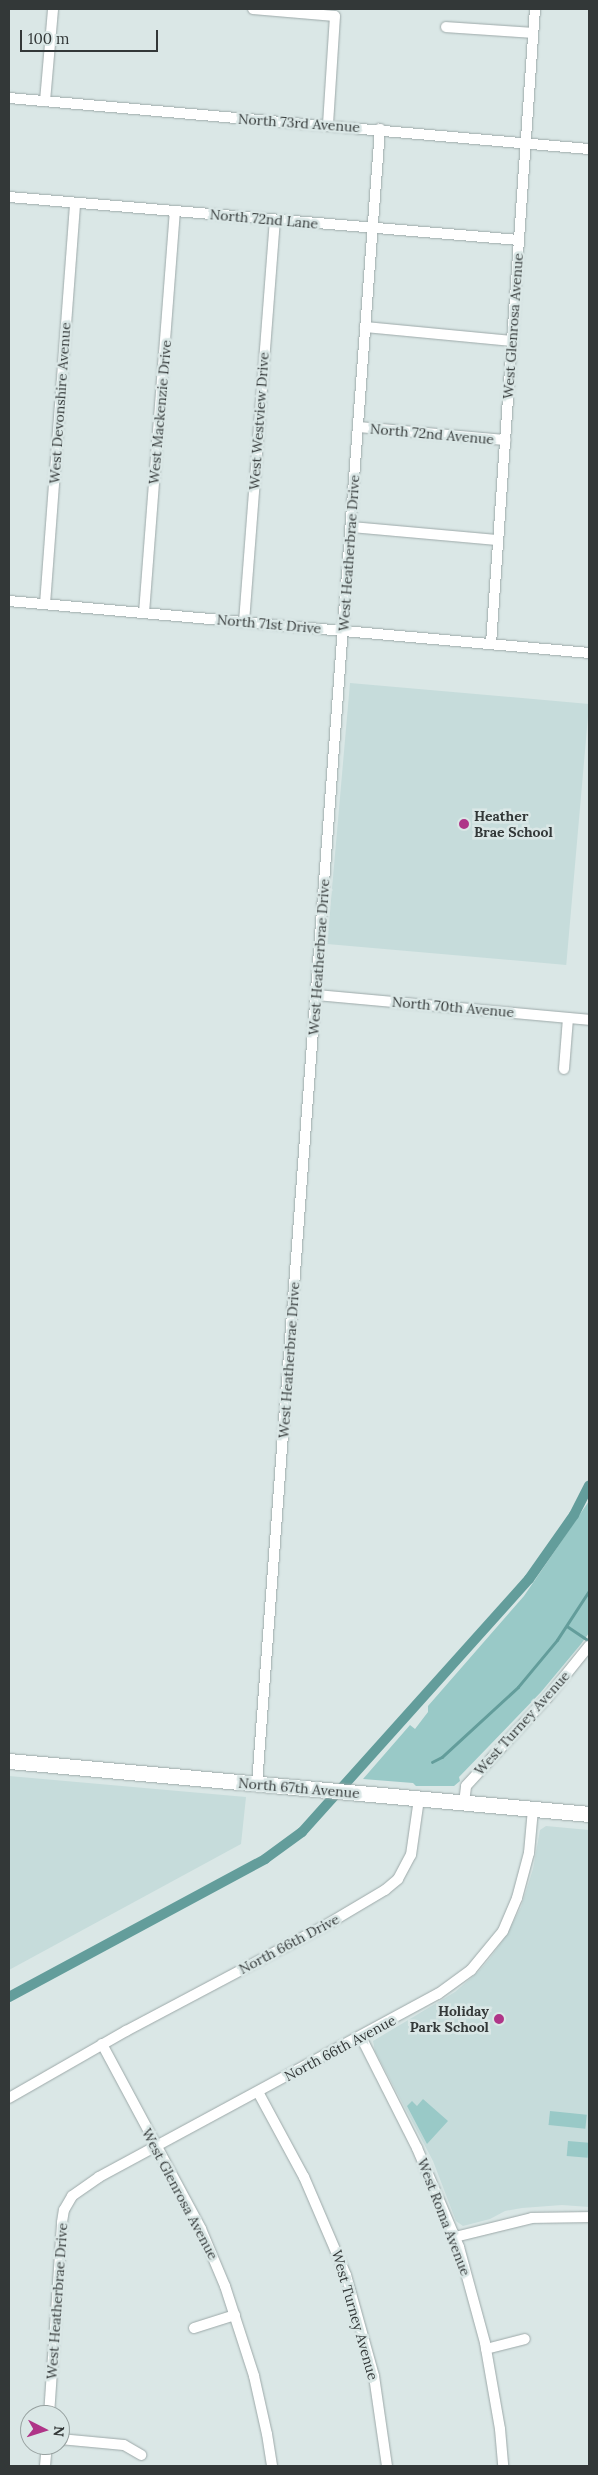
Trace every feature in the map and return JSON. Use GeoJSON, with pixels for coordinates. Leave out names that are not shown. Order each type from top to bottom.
{"type":"FeatureCollection","features":[{"type":"Feature","properties":{"kind":"main road","name":"North 67th Avenue"},"geometry":{"type":"LineString","coordinates":[[9,1761],[589,1814]]}},
{"type":"Feature","properties":{"kind":"street"},"geometry":{"type":"LineString","coordinates":[[45,101],[53,9]]}},
{"type":"Feature","properties":{"kind":"street"},"geometry":{"type":"LineString","coordinates":[[253,9],[335,16],[328,125]]}},
{"type":"Feature","properties":{"kind":"street","name":"West Glenrosa Avenue"},"geometry":{"type":"LineString","coordinates":[[491,644],[535,9]]}},
{"type":"Feature","properties":{"kind":"street"},"geometry":{"type":"LineString","coordinates":[[446,27],[533,33]]}},
{"type":"Feature","properties":{"kind":"street","name":"North 73rd Avenue"},"geometry":{"type":"LineString","coordinates":[[9,98],[380,129],[589,149]]}},
{"type":"Feature","properties":{"kind":"street","name":"West Heatherbrae Drive"},"geometry":{"type":"LineString","coordinates":[[257,1784],[380,129]]}},
{"type":"Feature","properties":{"kind":"street","name":"North 72nd Lane"},"geometry":{"type":"LineString","coordinates":[[9,197],[519,240]]}},
{"type":"Feature","properties":{"kind":"street","name":"West Devonshire Avenue"},"geometry":{"type":"LineString","coordinates":[[45,604],[76,203]]}},
{"type":"Feature","properties":{"kind":"street","name":"West Mackenzie Drive"},"geometry":{"type":"LineString","coordinates":[[144,613],[175,211]]}},
{"type":"Feature","properties":{"kind":"street","name":"West Westview Drive"},"geometry":{"type":"LineString","coordinates":[[244,622],[275,220]]}},
{"type":"Feature","properties":{"kind":"street"},"geometry":{"type":"LineString","coordinates":[[366,327],[512,340]]}},
{"type":"Feature","properties":{"kind":"street","name":"North 72nd Avenue"},"geometry":{"type":"LineString","coordinates":[[358,427],[505,440]]}},
{"type":"Feature","properties":{"kind":"street"},"geometry":{"type":"LineString","coordinates":[[351,527],[497,540]]}},
{"type":"Feature","properties":{"kind":"street","name":"North 71st Drive"},"geometry":{"type":"LineString","coordinates":[[9,601],[589,653]]}},
{"type":"Feature","properties":{"kind":"street","name":"North 70th Avenue"},"geometry":{"type":"LineString","coordinates":[[316,995],[589,1020]]}},
{"type":"Feature","properties":{"kind":"street"},"geometry":{"type":"LineString","coordinates":[[564,1069],[568,1018]]}},
{"type":"Feature","properties":{"kind":"street","name":"West Turney Avenue"},"geometry":{"type":"LineString","coordinates":[[464,1803],[466,1786],[547,1698],[589,1646]]}},
{"type":"Feature","properties":{"kind":"street","name":"North 66th Drive"},"geometry":{"type":"LineString","coordinates":[[102,2044],[326,1925],[385,1890],[398,1879],[410,1855],[419,1799]]}},
{"type":"Feature","properties":{"kind":"street","name":"North 66th Avenue"},"geometry":{"type":"LineString","coordinates":[[156,2147],[361,2037],[455,1983],[471,1970],[494,1942],[511,1913],[526,1871],[533,1809]]}},
{"type":"Feature","properties":{"kind":"street","name":"West Roma Avenue"},"geometry":{"type":"LineString","coordinates":[[361,2037],[418,2148],[455,2237],[472,2291],[486,2349],[500,2429],[503,2466]]}},
{"type":"Feature","properties":{"kind":"street"},"geometry":{"type":"LineString","coordinates":[[9,2098],[102,2044]]}},
{"type":"Feature","properties":{"kind":"street","name":"West Glenrosa Avenue"},"geometry":{"type":"LineString","coordinates":[[102,2044],[201,2229],[235,2315],[262,2406],[272,2466]]}},
{"type":"Feature","properties":{"kind":"street","name":"West Turney Avenue"},"geometry":{"type":"LineString","coordinates":[[258,2092],[304,2177],[346,2275],[374,2376],[387,2466]]}},
{"type":"Feature","properties":{"kind":"street","name":"West Heatherbrae Drive"},"geometry":{"type":"LineString","coordinates":[[50,2405],[64,2210],[72,2196],[80,2188],[156,2147]]}},
{"type":"Feature","properties":{"kind":"street"},"geometry":{"type":"LineString","coordinates":[[455,2237],[532,2218],[589,2217]]}},
{"type":"Feature","properties":{"kind":"street"},"geometry":{"type":"LineString","coordinates":[[194,2328],[235,2315]]}},
{"type":"Feature","properties":{"kind":"street"},"geometry":{"type":"LineString","coordinates":[[486,2349],[525,2339]]}},
{"type":"Feature","properties":{"kind":"street"},"geometry":{"type":"LineString","coordinates":[[70,2440],[124,2446],[141,2455]]}},
{"type":"Feature","properties":{"kind":"shaded area","name":"Heather Brae School"},"geometry":{"type":"Polygon","coordinates":[[[350,683],[589,704],[566,965],[327,944],[350,683]]]}},
{"type":"Feature","properties":{"kind":"shaded area"},"geometry":{"type":"Polygon","coordinates":[[[589,1501],[589,1633],[581,1644],[541,1692],[459,1777],[460,1781],[454,1786],[416,1786],[413,1783],[363,1779],[410,1725],[415,1729],[428,1712],[428,1706],[524,1596],[589,1501]]]}},
{"type":"Feature","properties":{"kind":"shaded area"},"geometry":{"type":"Polygon","coordinates":[[[9,1776],[246,1797],[241,1844],[9,1970],[9,1776]]]}},
{"type":"Feature","properties":{"kind":"shaded area","name":"Holiday Park School"},"geometry":{"type":"Polygon","coordinates":[[[546,1826],[589,1830],[589,2207],[562,2205],[522,2208],[505,2211],[490,2219],[463,2226],[456,2221],[433,2161],[375,2051],[373,2041],[455,1992],[479,1971],[490,1958],[506,1936],[521,1907],[533,1869],[540,1830],[546,1826]]]}},
{"type":"Feature","properties":{"kind":"shaded area"},"geometry":{"type":"Polygon","coordinates":[[[423,2099],[448,2121],[427,2144],[407,2106],[412,2101],[417,2106],[423,2099]]]}},
{"type":"Feature","properties":{"kind":"shaded area"},"geometry":{"type":"Polygon","coordinates":[[[550,2111],[587,2115],[585,2129],[549,2125],[550,2111]]]}},
{"type":"Feature","properties":{"kind":"shaded area"},"geometry":{"type":"Polygon","coordinates":[[[568,2141],[589,2143],[588,2158],[567,2156],[568,2141]]]}},
{"type":"Feature","properties":{"kind":"waterway"},"geometry":{"type":"LineString","coordinates":[[9,1997],[265,1859],[302,1832],[529,1579],[574,1515],[589,1486]]}},
{"type":"Feature","properties":{"kind":"waterway"},"geometry":{"type":"LineString","coordinates":[[432,1762],[442,1757],[518,1687],[557,1640],[589,1591]]}},
{"type":"Feature","properties":{"kind":"waterway"},"geometry":{"type":"LineString","coordinates":[[567,1626],[588,1640]]}},
{"type":"Feature","properties":{"kind":"place","name":"Heather Brae School"},"geometry":{"type":"Point","coordinates":[464,824]}},
{"type":"Feature","properties":{"kind":"place","name":"Holiday Park School"},"geometry":{"type":"Point","coordinates":[499,2019]}}]}
